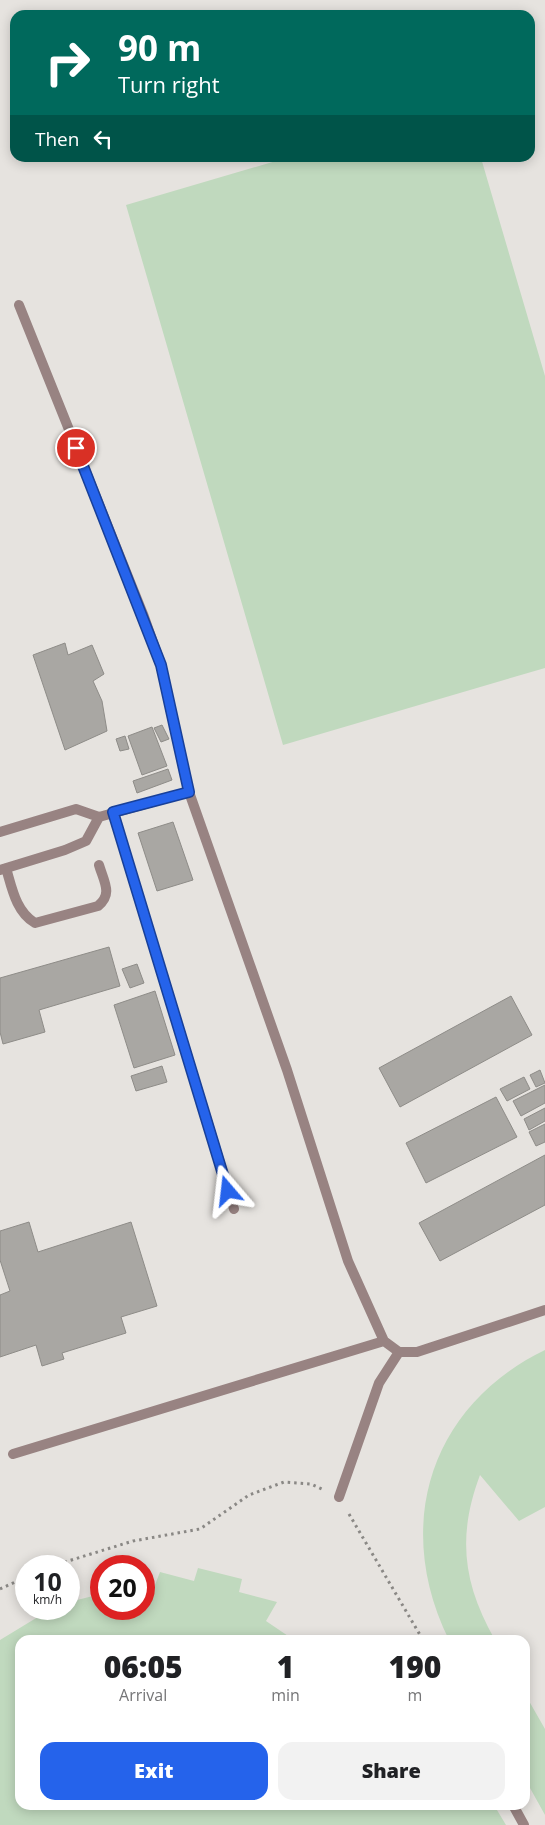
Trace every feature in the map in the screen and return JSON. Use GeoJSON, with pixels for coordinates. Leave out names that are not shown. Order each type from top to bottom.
{"type":"FeatureCollection","features":[{"type":"Feature","properties":{"kind":"lane"},"geometry":{"type":"LineString","coordinates":[[19,305],[143,614],[161,665],[189,792],[287,1070],[348,1261],[384,1341],[400,1352],[416,1352],[545,1310]]}},
{"type":"Feature","properties":{"kind":"lane"},"geometry":{"type":"LineString","coordinates":[[0,832],[76,809],[99,817],[189,792]]}},
{"type":"Feature","properties":{"kind":"lane"},"geometry":{"type":"LineString","coordinates":[[113,812],[234,1208]]}},
{"type":"Feature","properties":{"kind":"lane"},"geometry":{"type":"LineString","coordinates":[[99,817],[86,841],[65,850],[3,869],[18,905],[26,918],[35,923],[98,906],[106,900],[107,893],[99,865]]}},
{"type":"Feature","properties":{"kind":"lane"},"geometry":{"type":"LineString","coordinates":[[13,1454],[384,1341]]}},
{"type":"Feature","properties":{"kind":"lane"},"geometry":{"type":"LineString","coordinates":[[339,1497],[379,1382],[400,1352]]}},
{"type":"Feature","properties":{"kind":"lane"},"geometry":{"type":"LineString","coordinates":[[516,1810],[524,1825]]}},
{"type":"Feature","properties":{"kind":"path"},"geometry":{"type":"LineString","coordinates":[[80,1557],[133,1541],[200,1529],[249,1495],[284,1482],[311,1484],[339,1497],[420,1635]]}},
{"type":"Feature","properties":{"kind":"path"},"geometry":{"type":"LineString","coordinates":[[0,1589],[15,1582]]}},
{"type":"Feature","properties":{"kind":"green space"},"geometry":{"type":"Polygon","coordinates":[[[272,162],[482,162],[545,376],[545,668],[283,745],[126,205],[272,162]]]}},
{"type":"Feature","properties":{"kind":"green space"},"geometry":{"type":"Polygon","coordinates":[[[545,1350],[545,1507],[519,1521],[480,1475],[468,1519],[467,1559],[476,1599],[492,1635],[447,1635],[432,1597],[424,1555],[424,1513],[432,1474],[449,1437],[473,1403],[505,1374],[545,1350]]]}},
{"type":"Feature","properties":{"kind":"green space"},"geometry":{"type":"Polygon","coordinates":[[[198,1568],[242,1579],[239,1592],[277,1602],[266,1621],[287,1635],[15,1635],[15,1810],[497,1810],[506,1825],[0,1825],[0,1640],[33,1620],[80,1620],[80,1599],[90,1597],[90,1620],[155,1620],[155,1585],[160,1572],[194,1581],[198,1568]]]}},
{"type":"Feature","properties":{"kind":"green space"},"geometry":{"type":"Polygon","coordinates":[[[530,1703],[545,1729],[545,1815],[530,1788],[530,1703]]]}},
{"type":"Feature","properties":{"kind":"building"},"geometry":{"type":"Polygon","coordinates":[[[65,643],[68,655],[92,645],[104,674],[93,681],[102,701],[107,731],[65,750],[33,655],[65,643]]]}},
{"type":"Feature","properties":{"kind":"building"},"geometry":{"type":"Polygon","coordinates":[[[162,725],[169,739],[161,742],[154,728],[162,725]]]}},
{"type":"Feature","properties":{"kind":"building"},"geometry":{"type":"Polygon","coordinates":[[[152,727],[167,766],[142,775],[128,736],[152,727]]]}},
{"type":"Feature","properties":{"kind":"building"},"geometry":{"type":"Polygon","coordinates":[[[125,736],[129,749],[120,751],[116,739],[125,736]]]}},
{"type":"Feature","properties":{"kind":"building"},"geometry":{"type":"Polygon","coordinates":[[[168,769],[172,780],[137,793],[133,781],[168,769]]]}},
{"type":"Feature","properties":{"kind":"building"},"geometry":{"type":"Polygon","coordinates":[[[173,822],[193,880],[157,891],[138,833],[173,822]]]}},
{"type":"Feature","properties":{"kind":"building"},"geometry":{"type":"Polygon","coordinates":[[[109,947],[120,986],[39,1010],[45,1032],[3,1044],[0,1032],[0,978],[109,947]]]}},
{"type":"Feature","properties":{"kind":"building"},"geometry":{"type":"Polygon","coordinates":[[[137,964],[144,983],[130,988],[122,969],[137,964]]]}},
{"type":"Feature","properties":{"kind":"building"},"geometry":{"type":"Polygon","coordinates":[[[155,991],[175,1055],[134,1068],[114,1005],[155,991]]]}},
{"type":"Feature","properties":{"kind":"building"},"geometry":{"type":"Polygon","coordinates":[[[511,996],[532,1035],[400,1107],[379,1068],[511,996]]]}},
{"type":"Feature","properties":{"kind":"building"},"geometry":{"type":"Polygon","coordinates":[[[162,1066],[167,1082],[136,1091],[131,1076],[162,1066]]]}},
{"type":"Feature","properties":{"kind":"building"},"geometry":{"type":"Polygon","coordinates":[[[540,1070],[545,1083],[536,1087],[530,1075],[540,1070]]]}},
{"type":"Feature","properties":{"kind":"building"},"geometry":{"type":"Polygon","coordinates":[[[524,1077],[530,1089],[507,1101],[500,1089],[524,1077]]]}},
{"type":"Feature","properties":{"kind":"building"},"geometry":{"type":"Polygon","coordinates":[[[545,1085],[545,1103],[521,1116],[513,1101],[545,1085]]]}},
{"type":"Feature","properties":{"kind":"building"},"geometry":{"type":"Polygon","coordinates":[[[496,1097],[517,1137],[426,1183],[406,1143],[496,1097]]]}},
{"type":"Feature","properties":{"kind":"building"},"geometry":{"type":"Polygon","coordinates":[[[545,1108],[545,1121],[529,1130],[524,1119],[545,1108]]]}},
{"type":"Feature","properties":{"kind":"building"},"geometry":{"type":"Polygon","coordinates":[[[545,1124],[545,1142],[536,1146],[529,1132],[545,1124]]]}},
{"type":"Feature","properties":{"kind":"building"},"geometry":{"type":"Polygon","coordinates":[[[545,1155],[545,1205],[440,1261],[419,1223],[545,1155]]]}},
{"type":"Feature","properties":{"kind":"building"},"geometry":{"type":"Polygon","coordinates":[[[29,1222],[38,1252],[131,1222],[157,1306],[121,1317],[126,1333],[62,1353],[64,1359],[42,1366],[36,1345],[0,1357],[0,1295],[10,1291],[0,1260],[0,1231],[29,1222]]]}},
{"type":"Feature","properties":{"kind":"route"},"geometry":{"type":"LineString","coordinates":[[76,448],[143,614],[161,665],[189,792],[113,812],[154,941],[168,997],[228,1191]]}}]}
